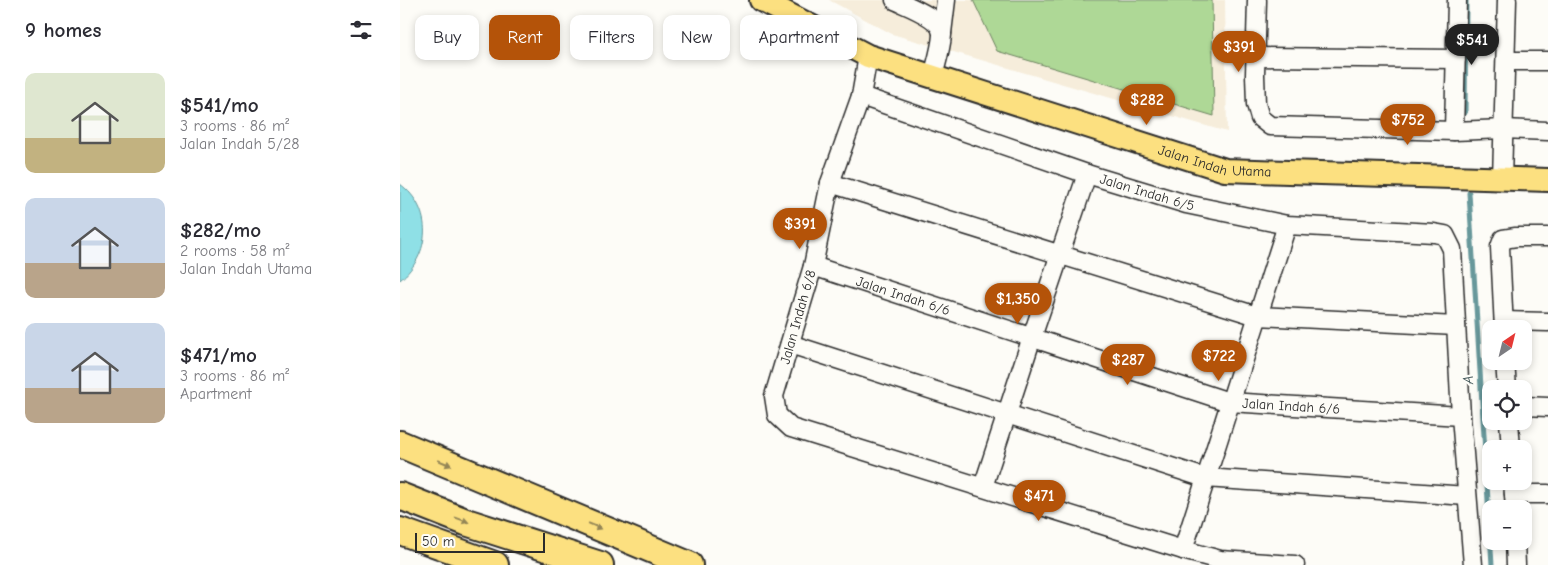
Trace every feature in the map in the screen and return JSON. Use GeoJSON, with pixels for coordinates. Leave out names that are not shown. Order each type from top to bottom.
{"type":"FeatureCollection","features":[{"type":"Feature","properties":{"kind":"highway"},"geometry":{"type":"LineString","coordinates":[[400,444],[689,565]]}},
{"type":"Feature","properties":{"kind":"highway"},"geometry":{"type":"LineString","coordinates":[[400,496],[466,522],[600,565]]}},
{"type":"Feature","properties":{"kind":"highway"},"geometry":{"type":"LineString","coordinates":[[400,531],[495,565]]}},
{"type":"Feature","properties":{"kind":"main road","name":"Jalan Indah Utama"},"geometry":{"type":"LineString","coordinates":[[761,0],[868,56],[1225,170],[1548,180]]}},
{"type":"Feature","properties":{"kind":"street"},"geometry":{"type":"LineString","coordinates":[[895,0],[930,17],[938,24],[942,33]]}},
{"type":"Feature","properties":{"kind":"street"},"geometry":{"type":"LineString","coordinates":[[933,77],[942,33],[946,0]]}},
{"type":"Feature","properties":{"kind":"street"},"geometry":{"type":"LineString","coordinates":[[1257,0],[1256,104],[1260,118],[1270,126],[1454,131],[1504,129],[1548,131]]}},
{"type":"Feature","properties":{"kind":"street"},"geometry":{"type":"LineString","coordinates":[[1454,131],[1457,0]]}},
{"type":"Feature","properties":{"kind":"street"},"geometry":{"type":"LineString","coordinates":[[1502,179],[1507,0]]}},
{"type":"Feature","properties":{"kind":"street","name":"Jalan Indah 6/8"},"geometry":{"type":"LineString","coordinates":[[868,56],[861,96],[830,183],[813,266],[774,396],[777,415],[792,428],[984,488]]}},
{"type":"Feature","properties":{"kind":"street"},"geometry":{"type":"LineString","coordinates":[[1255,57],[1456,59]]}},
{"type":"Feature","properties":{"kind":"street"},"geometry":{"type":"LineString","coordinates":[[1506,61],[1548,61]]}},
{"type":"Feature","properties":{"kind":"street","name":"Jalan Indah 6/5"},"geometry":{"type":"LineString","coordinates":[[861,96],[1088,174],[1186,204],[1287,225],[1445,235],[1452,249],[1456,326]]}},
{"type":"Feature","properties":{"kind":"street"},"geometry":{"type":"LineString","coordinates":[[1088,174],[1032,337],[984,488],[1220,560],[1295,565]]}},
{"type":"Feature","properties":{"kind":"street"},"geometry":{"type":"LineString","coordinates":[[830,183],[1257,316],[1456,326],[1473,565]]}},
{"type":"Feature","properties":{"kind":"street"},"geometry":{"type":"LineString","coordinates":[[1183,550],[1287,225]]}},
{"type":"Feature","properties":{"kind":"street"},"geometry":{"type":"LineString","coordinates":[[1504,320],[1500,247],[1503,239],[1516,237],[1548,238]]}},
{"type":"Feature","properties":{"kind":"street","name":"Jalan Indah 6/6"},"geometry":{"type":"LineString","coordinates":[[813,266],[1230,402],[1461,416]]}},
{"type":"Feature","properties":{"kind":"street"},"geometry":{"type":"LineString","coordinates":[[1532,323],[1548,322]]}},
{"type":"Feature","properties":{"kind":"street"},"geometry":{"type":"LineString","coordinates":[[790,344],[1206,478],[1467,496]]}},
{"type":"Feature","properties":{"kind":"street"},"geometry":{"type":"LineString","coordinates":[[1532,406],[1548,407]]}},
{"type":"Feature","properties":{"kind":"street"},"geometry":{"type":"LineString","coordinates":[[1514,495],[1548,494]]}},
{"type":"Feature","properties":{"kind":"street"},"geometry":{"type":"LineString","coordinates":[[1516,550],[1516,565]]}},
{"type":"Feature","properties":{"kind":"shaded area"},"geometry":{"type":"Polygon","coordinates":[[[829,0],[1225,0],[1227,132],[892,34],[829,0]]]}},
{"type":"Feature","properties":{"kind":"green space"},"geometry":{"type":"Polygon","coordinates":[[[973,0],[1212,0],[1214,116],[997,51],[973,0]]]}},
{"type":"Feature","properties":{"kind":"water"},"geometry":{"type":"Polygon","coordinates":[[[400,184],[411,194],[419,206],[424,232],[423,245],[418,258],[400,280],[400,184]]]}},
{"type":"Feature","properties":{"kind":"waterway"},"geometry":{"type":"LineString","coordinates":[[1465,113],[1466,0]]}},
{"type":"Feature","properties":{"kind":"waterway","name":"A"},"geometry":{"type":"LineString","coordinates":[[1469,193],[1492,565]]}}]}
